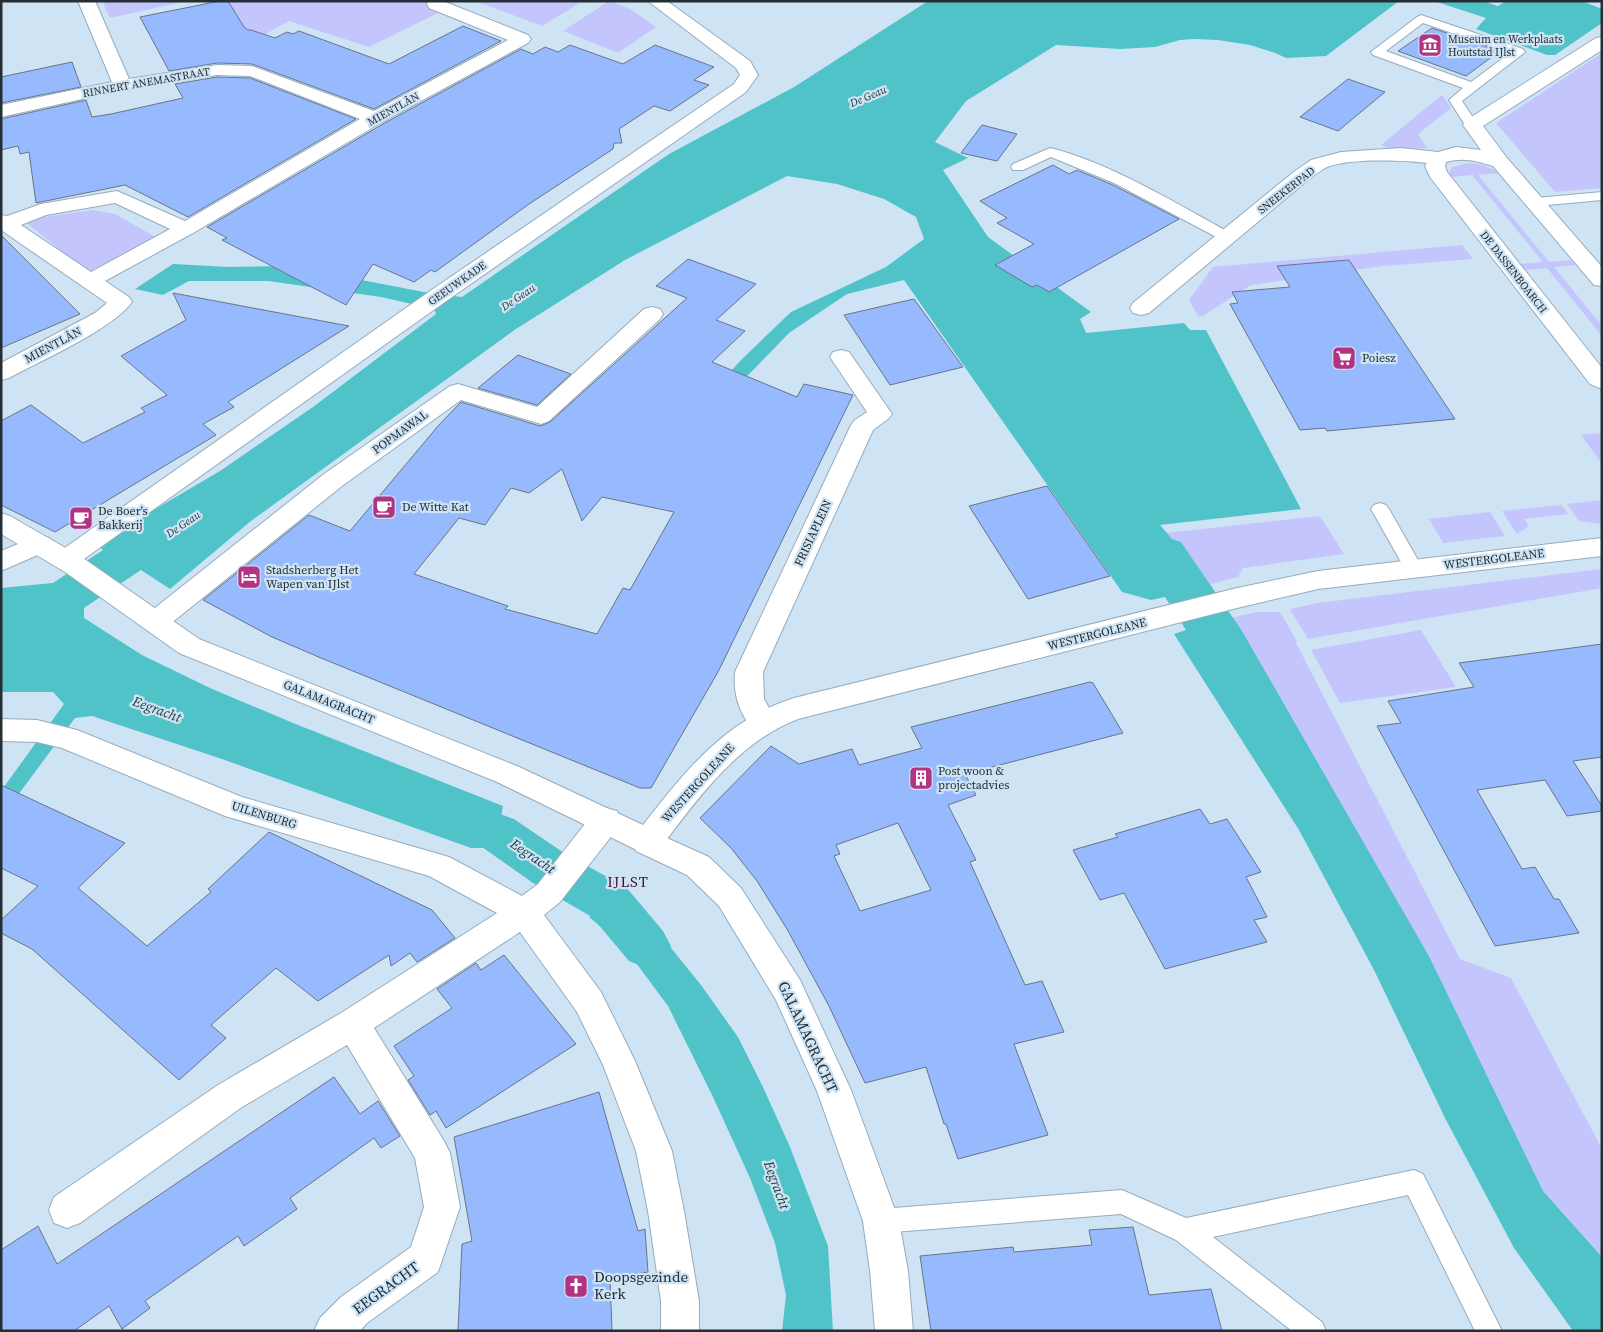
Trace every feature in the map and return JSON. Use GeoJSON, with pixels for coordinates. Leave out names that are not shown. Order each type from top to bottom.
{"type":"FeatureCollection","features":[{"type":"Feature","properties":{"kind":"street"},"geometry":{"type":"LineString","coordinates":[[86,1],[123,85]]}},
{"type":"Feature","properties":{"kind":"street","name":"GEEUWKADE"},"geometry":{"type":"LineString","coordinates":[[70,562],[433,300],[740,88],[749,76],[744,65],[656,1]]}},
{"type":"Feature","properties":{"kind":"street","name":"MIENTLÂN"},"geometry":{"type":"LineString","coordinates":[[90,281],[186,229],[375,118],[522,39],[435,4]]}},
{"type":"Feature","properties":{"kind":"street"},"geometry":{"type":"LineString","coordinates":[[1602,42],[1472,125],[1500,162],[1602,280]]}},
{"type":"Feature","properties":{"kind":"street","name":"RINNERT ANEMASTRAAT"},"geometry":{"type":"LineString","coordinates":[[1,111],[123,85],[217,70],[252,71],[375,118]]}},
{"type":"Feature","properties":{"kind":"street","name":"SNEEKERPAD"},"geometry":{"type":"LineString","coordinates":[[1141,308],[1302,175],[1318,164],[1341,158],[1401,154],[1438,158],[1456,153],[1500,162]]}},
{"type":"Feature","properties":{"kind":"street","name":"DE DASSENBOARCH"},"geometry":{"type":"LineString","coordinates":[[1438,158],[1435,166],[1437,173],[1602,382]]}},
{"type":"Feature","properties":{"kind":"street","name":"MIENTLÂN"},"geometry":{"type":"LineString","coordinates":[[4,223],[41,210],[117,197],[186,229]]}},
{"type":"Feature","properties":{"kind":"street","name":"MIENTLÂN"},"geometry":{"type":"LineString","coordinates":[[1,373],[103,318],[121,302],[4,223]]}},
{"type":"Feature","properties":{"kind":"street","name":"POPMAWAL"},"geometry":{"type":"LineString","coordinates":[[154,622],[333,480],[458,390],[541,416],[652,314]]}},
{"type":"Feature","properties":{"kind":"street","name":"FRISIAPLEIN"},"geometry":{"type":"LineString","coordinates":[[763,722],[752,708],[748,687],[749,672],[863,425],[880,414],[841,357]]}},
{"type":"Feature","properties":{"kind":"street","name":"GALAMAGRACHT"},"geometry":{"type":"LineString","coordinates":[[1,522],[70,562],[189,646],[507,774],[598,830],[647,842],[698,866],[730,897],[788,990],[834,1090],[881,1221],[890,1271],[894,1331]]}},
{"type":"Feature","properties":{"kind":"street"},"geometry":{"type":"LineString","coordinates":[[1,562],[40,544]]}},
{"type":"Feature","properties":{"kind":"street","name":"WESTERGOLEANE"},"geometry":{"type":"LineString","coordinates":[[647,842],[679,801],[736,741],[763,722],[794,709],[1237,598],[1318,580],[1602,546]]}},
{"type":"Feature","properties":{"kind":"street","name":"UILENBURG"},"geometry":{"type":"LineString","coordinates":[[1,730],[37,731],[66,738],[236,807],[438,866],[537,903]]}},
{"type":"Feature","properties":{"kind":"street"},"geometry":{"type":"LineString","coordinates":[[66,1210],[230,1096],[353,1024],[537,903],[598,830]]}},
{"type":"Feature","properties":{"kind":"street"},"geometry":{"type":"LineString","coordinates":[[537,903],[618,1062],[654,1151],[666,1211],[680,1301],[680,1331]]}},
{"type":"Feature","properties":{"kind":"street","name":"EEGRACHT"},"geometry":{"type":"LineString","coordinates":[[333,1331],[354,1310],[425,1259],[442,1207],[432,1154],[353,1024]]}},
{"type":"Feature","properties":{"kind":"lane"},"geometry":{"type":"LineString","coordinates":[[1472,125],[1455,100],[1473,87],[1519,52],[1421,19],[1377,52],[1473,87]]}},
{"type":"Feature","properties":{"kind":"lane"},"geometry":{"type":"LineString","coordinates":[[1018,167],[1050,152],[1086,164],[1121,180],[1227,237]]}},
{"type":"Feature","properties":{"kind":"lane"},"geometry":{"type":"LineString","coordinates":[[1536,202],[1602,196]]}},
{"type":"Feature","properties":{"kind":"lane"},"geometry":{"type":"LineString","coordinates":[[1380,509],[1414,569]]}},
{"type":"Feature","properties":{"kind":"lane"},"geometry":{"type":"LineString","coordinates":[[1185,1231],[1414,1182],[1489,1331]]}},
{"type":"Feature","properties":{"kind":"lane"},"geometry":{"type":"LineString","coordinates":[[881,1221],[1122,1202],[1185,1231],[1313,1331]]}},
{"type":"Feature","properties":{"kind":"shaded area"},"geometry":{"type":"Polygon","coordinates":[[[110,1],[187,1],[110,18],[103,3],[110,1]]]}},
{"type":"Feature","properties":{"kind":"shaded area"},"geometry":{"type":"Polygon","coordinates":[[[209,1],[439,1],[426,8],[438,13],[369,47],[289,21],[249,43],[209,1]]]}},
{"type":"Feature","properties":{"kind":"shaded area"},"geometry":{"type":"Polygon","coordinates":[[[475,1],[583,1],[542,26],[475,1]]]}},
{"type":"Feature","properties":{"kind":"shaded area"},"geometry":{"type":"Polygon","coordinates":[[[609,1],[630,9],[656,27],[618,53],[563,31],[609,1]]]}},
{"type":"Feature","properties":{"kind":"shaded area"},"geometry":{"type":"Polygon","coordinates":[[[1602,53],[1602,188],[1555,192],[1496,123],[1602,53]]]}},
{"type":"Feature","properties":{"kind":"shaded area"},"geometry":{"type":"Polygon","coordinates":[[[1442,95],[1451,108],[1418,134],[1427,148],[1390,149],[1381,145],[1442,95]]]}},
{"type":"Feature","properties":{"kind":"shaded area"},"geometry":{"type":"Polygon","coordinates":[[[1469,163],[1484,165],[1499,173],[1478,175],[1549,262],[1571,260],[1575,265],[1554,267],[1602,326],[1602,336],[1547,268],[1525,270],[1521,264],[1543,262],[1472,175],[1452,177],[1449,174],[1452,167],[1469,163]]]}},
{"type":"Feature","properties":{"kind":"shaded area"},"geometry":{"type":"Polygon","coordinates":[[[92,210],[115,214],[157,238],[87,272],[27,223],[44,217],[92,210]]]}},
{"type":"Feature","properties":{"kind":"shaded area"},"geometry":{"type":"Polygon","coordinates":[[[1462,245],[1473,259],[1383,266],[1251,285],[1203,316],[1198,316],[1189,300],[1213,267],[1462,245]]]}},
{"type":"Feature","properties":{"kind":"shaded area"},"geometry":{"type":"Polygon","coordinates":[[[1602,433],[1602,464],[1581,435],[1602,433]]]}},
{"type":"Feature","properties":{"kind":"shaded area"},"geometry":{"type":"Polygon","coordinates":[[[1602,500],[1602,524],[1579,521],[1567,504],[1602,500]]]}},
{"type":"Feature","properties":{"kind":"shaded area"},"geometry":{"type":"Polygon","coordinates":[[[1562,505],[1568,514],[1524,519],[1529,526],[1517,534],[1502,511],[1562,505]]]}},
{"type":"Feature","properties":{"kind":"shaded area"},"geometry":{"type":"Polygon","coordinates":[[[1490,512],[1505,536],[1443,543],[1429,519],[1490,512]]]}},
{"type":"Feature","properties":{"kind":"shaded area"},"geometry":{"type":"Polygon","coordinates":[[[1320,516],[1344,554],[1243,568],[1238,577],[1210,584],[1181,542],[1172,539],[1166,533],[1320,516]]]}},
{"type":"Feature","properties":{"kind":"shaded area"},"geometry":{"type":"Polygon","coordinates":[[[1602,569],[1602,588],[1308,639],[1290,609],[1317,603],[1602,569]]]}},
{"type":"Feature","properties":{"kind":"shaded area"},"geometry":{"type":"Polygon","coordinates":[[[1257,612],[1280,612],[1297,641],[1296,643],[1460,959],[1511,978],[1602,1149],[1602,1257],[1543,1191],[1430,958],[1231,618],[1257,612]]]}},
{"type":"Feature","properties":{"kind":"shaded area"},"geometry":{"type":"Polygon","coordinates":[[[1421,630],[1456,687],[1340,703],[1311,650],[1421,630]]]}},
{"type":"Feature","properties":{"kind":"water","name":"De Geau"},"geometry":{"type":"Polygon","coordinates":[[[928,1],[1399,1],[1326,56],[1286,58],[1250,45],[1218,40],[1195,39],[1180,40],[1155,47],[1120,49],[1056,45],[966,101],[935,142],[968,158],[943,170],[988,237],[1091,312],[1080,319],[1086,333],[1184,323],[1190,330],[1206,330],[1301,509],[1160,525],[1172,539],[1181,542],[1242,631],[1430,958],[1543,1191],[1602,1257],[1602,1331],[1573,1331],[1514,1248],[1446,1120],[1374,970],[1299,830],[1174,634],[1186,630],[1165,597],[1151,600],[1122,592],[904,280],[847,294],[789,333],[700,425],[688,419],[740,361],[791,312],[886,267],[924,239],[916,217],[884,199],[837,184],[787,176],[625,260],[516,329],[251,521],[170,589],[141,570],[84,608],[84,618],[142,655],[210,688],[503,806],[498,833],[486,848],[471,848],[219,758],[92,716],[75,718],[1,818],[1,791],[64,704],[53,692],[1,692],[1,588],[53,583],[103,550],[96,544],[220,471],[313,407],[436,314],[434,309],[381,297],[268,281],[189,281],[163,295],[135,289],[173,264],[229,267],[289,266],[429,293],[462,297],[669,154],[794,87],[928,1]]]}},
{"type":"Feature","properties":{"kind":"water"},"geometry":{"type":"Polygon","coordinates":[[[1434,1],[1483,1],[1498,6],[1506,1],[1582,1],[1602,9],[1602,23],[1555,55],[1547,55],[1476,29],[1486,18],[1434,1]]]}},
{"type":"Feature","properties":{"kind":"water"},"geometry":{"type":"Polygon","coordinates":[[[625,891],[701,985],[738,1037],[763,1087],[790,1147],[828,1246],[833,1331],[782,1331],[786,1295],[775,1243],[750,1178],[713,1097],[668,1006],[622,944],[589,917],[625,891]]]}},
{"type":"Feature","properties":{"kind":"building"},"geometry":{"type":"Polygon","coordinates":[[[228,1],[244,27],[248,30],[275,38],[287,32],[293,34],[299,31],[389,64],[463,26],[501,41],[374,109],[252,64],[217,63],[169,71],[140,17],[228,1]]]}},
{"type":"Feature","properties":{"kind":"building"},"geometry":{"type":"Polygon","coordinates":[[[1432,28],[1500,51],[1466,76],[1398,51],[1432,28]]]}},
{"type":"Feature","properties":{"kind":"building"},"geometry":{"type":"Polygon","coordinates":[[[570,45],[623,64],[655,45],[714,67],[694,80],[709,85],[670,111],[654,106],[619,129],[622,143],[614,143],[613,149],[529,204],[435,272],[431,270],[414,282],[373,264],[346,305],[222,240],[227,238],[207,227],[383,124],[521,49],[533,54],[545,47],[558,52],[570,45]]]}},
{"type":"Feature","properties":{"kind":"building"},"geometry":{"type":"Polygon","coordinates":[[[72,62],[81,87],[1,103],[1,77],[72,62]]]}},
{"type":"Feature","properties":{"kind":"building"},"geometry":{"type":"Polygon","coordinates":[[[217,77],[250,78],[356,119],[188,217],[125,185],[36,203],[29,152],[20,154],[18,146],[1,150],[1,119],[86,100],[92,117],[111,114],[183,98],[175,84],[217,77]]]}},
{"type":"Feature","properties":{"kind":"building"},"geometry":{"type":"Polygon","coordinates":[[[1348,79],[1385,92],[1338,131],[1300,117],[1348,79]]]}},
{"type":"Feature","properties":{"kind":"building"},"geometry":{"type":"Polygon","coordinates":[[[982,125],[1017,134],[997,161],[961,153],[982,125]]]}},
{"type":"Feature","properties":{"kind":"building"},"geometry":{"type":"Polygon","coordinates":[[[1053,165],[1069,174],[1077,170],[1113,185],[1179,219],[1049,292],[1037,285],[1032,287],[995,265],[1034,244],[997,223],[1007,218],[980,201],[1053,165]]]}},
{"type":"Feature","properties":{"kind":"building"},"geometry":{"type":"Polygon","coordinates":[[[1,235],[80,314],[1,348],[1,235]]]}},
{"type":"Feature","properties":{"kind":"building"},"geometry":{"type":"Polygon","coordinates":[[[688,259],[756,284],[716,320],[745,331],[712,362],[797,397],[804,384],[853,395],[718,672],[651,788],[640,788],[321,658],[272,637],[203,600],[309,515],[350,531],[438,426],[461,402],[540,426],[550,422],[687,298],[656,286],[688,259]],[[562,469],[529,493],[511,488],[485,525],[459,518],[414,574],[508,606],[505,609],[597,634],[623,588],[630,590],[674,512],[602,497],[582,521],[562,469]]]}},
{"type":"Feature","properties":{"kind":"building"},"geometry":{"type":"Polygon","coordinates":[[[1349,260],[1455,419],[1327,431],[1325,428],[1300,430],[1230,304],[1238,303],[1232,292],[1290,287],[1277,266],[1349,260]]]}},
{"type":"Feature","properties":{"kind":"building"},"geometry":{"type":"Polygon","coordinates":[[[173,293],[349,326],[228,402],[234,407],[203,424],[216,435],[55,532],[1,505],[1,421],[31,405],[83,443],[145,412],[141,408],[167,395],[121,356],[186,320],[173,293]]]}},
{"type":"Feature","properties":{"kind":"building"},"geometry":{"type":"Polygon","coordinates":[[[914,299],[963,367],[890,385],[844,315],[914,299]]]}},
{"type":"Feature","properties":{"kind":"building"},"geometry":{"type":"Polygon","coordinates":[[[518,355],[571,374],[537,405],[478,388],[518,355]]]}},
{"type":"Feature","properties":{"kind":"building"},"geometry":{"type":"Polygon","coordinates":[[[1047,486],[1110,576],[1028,599],[969,506],[1047,486]]]}},
{"type":"Feature","properties":{"kind":"building"},"geometry":{"type":"Polygon","coordinates":[[[1602,644],[1602,757],[1573,761],[1602,806],[1602,811],[1567,816],[1545,780],[1477,790],[1522,869],[1535,867],[1554,899],[1559,899],[1579,933],[1495,946],[1377,726],[1401,723],[1388,701],[1474,687],[1459,663],[1602,644]]]}},
{"type":"Feature","properties":{"kind":"building"},"geometry":{"type":"Polygon","coordinates":[[[1090,682],[1093,683],[1123,733],[965,774],[976,795],[948,805],[976,860],[970,862],[1025,985],[1042,981],[1064,1032],[1014,1044],[1048,1135],[958,1159],[946,1124],[944,1124],[926,1067],[865,1083],[829,1006],[787,929],[757,881],[731,848],[700,818],[771,746],[799,764],[852,749],[859,765],[922,748],[911,727],[1090,682]],[[898,823],[836,845],[840,854],[834,856],[860,911],[931,890],[898,823]]]}},
{"type":"Feature","properties":{"kind":"building"},"geometry":{"type":"Polygon","coordinates":[[[1,785],[125,843],[78,888],[147,946],[211,892],[208,889],[269,832],[432,910],[455,938],[417,962],[410,953],[391,966],[389,955],[318,1001],[276,968],[211,1025],[226,1038],[179,1080],[32,949],[1,933],[1,920],[38,886],[1,868],[1,785]]]}},
{"type":"Feature","properties":{"kind":"building"},"geometry":{"type":"Polygon","coordinates":[[[1200,809],[1210,824],[1227,819],[1261,872],[1246,877],[1267,917],[1254,920],[1267,942],[1165,969],[1124,893],[1100,900],[1073,850],[1118,837],[1115,834],[1200,809]]]}},
{"type":"Feature","properties":{"kind":"building"},"geometry":{"type":"Polygon","coordinates":[[[504,955],[576,1044],[446,1128],[436,1111],[430,1115],[408,1080],[414,1076],[394,1046],[452,1008],[437,989],[476,963],[481,970],[504,955]]]}},
{"type":"Feature","properties":{"kind":"building"},"geometry":{"type":"Polygon","coordinates":[[[334,1077],[360,1114],[378,1101],[400,1136],[381,1148],[374,1138],[290,1198],[297,1209],[244,1246],[238,1236],[145,1301],[150,1308],[122,1329],[109,1306],[74,1331],[1,1331],[1,1250],[38,1226],[57,1264],[334,1077]]]}},
{"type":"Feature","properties":{"kind":"building"},"geometry":{"type":"Polygon","coordinates":[[[599,1092],[638,1231],[645,1229],[648,1272],[610,1278],[612,1331],[458,1331],[462,1244],[472,1241],[454,1137],[599,1092]]]}},
{"type":"Feature","properties":{"kind":"building"},"geometry":{"type":"Polygon","coordinates":[[[1133,1227],[1149,1295],[1211,1289],[1222,1331],[931,1331],[920,1256],[1013,1247],[1014,1252],[1092,1245],[1089,1230],[1133,1227]]]}},
{"type":"Feature","properties":{"kind":"waterway","name":"Eegracht"},"geometry":{"type":"LineString","coordinates":[[443,813],[498,833],[550,869],[609,902],[646,946]]}},
{"type":"Feature","properties":{"kind":"place","name":"Museum en Werkplaats Houtstad IJlst"},"geometry":{"type":"Point","coordinates":[1430,45]}},
{"type":"Feature","properties":{"kind":"place","name":"Poiesz"},"geometry":{"type":"Point","coordinates":[1344,358]}},
{"type":"Feature","properties":{"kind":"place","name":"De Witte Kat"},"geometry":{"type":"Point","coordinates":[384,507]}},
{"type":"Feature","properties":{"kind":"place","name":"De Boer's Bakkerij"},"geometry":{"type":"Point","coordinates":[81,518]}},
{"type":"Feature","properties":{"kind":"place","name":"Stadsherberg Het Wapen van IJlst"},"geometry":{"type":"Point","coordinates":[249,577]}},
{"type":"Feature","properties":{"kind":"place","name":"Post woon & projectadvies"},"geometry":{"type":"Point","coordinates":[921,778]}},
{"type":"Feature","properties":{"kind":"place","name":"Doopsgezinde Kerk"},"geometry":{"type":"Point","coordinates":[576,1286]}},
{"type":"Feature","properties":{"kind":"district","name":"IJLST"},"geometry":{"type":"Point","coordinates":[628,882]}}]}
